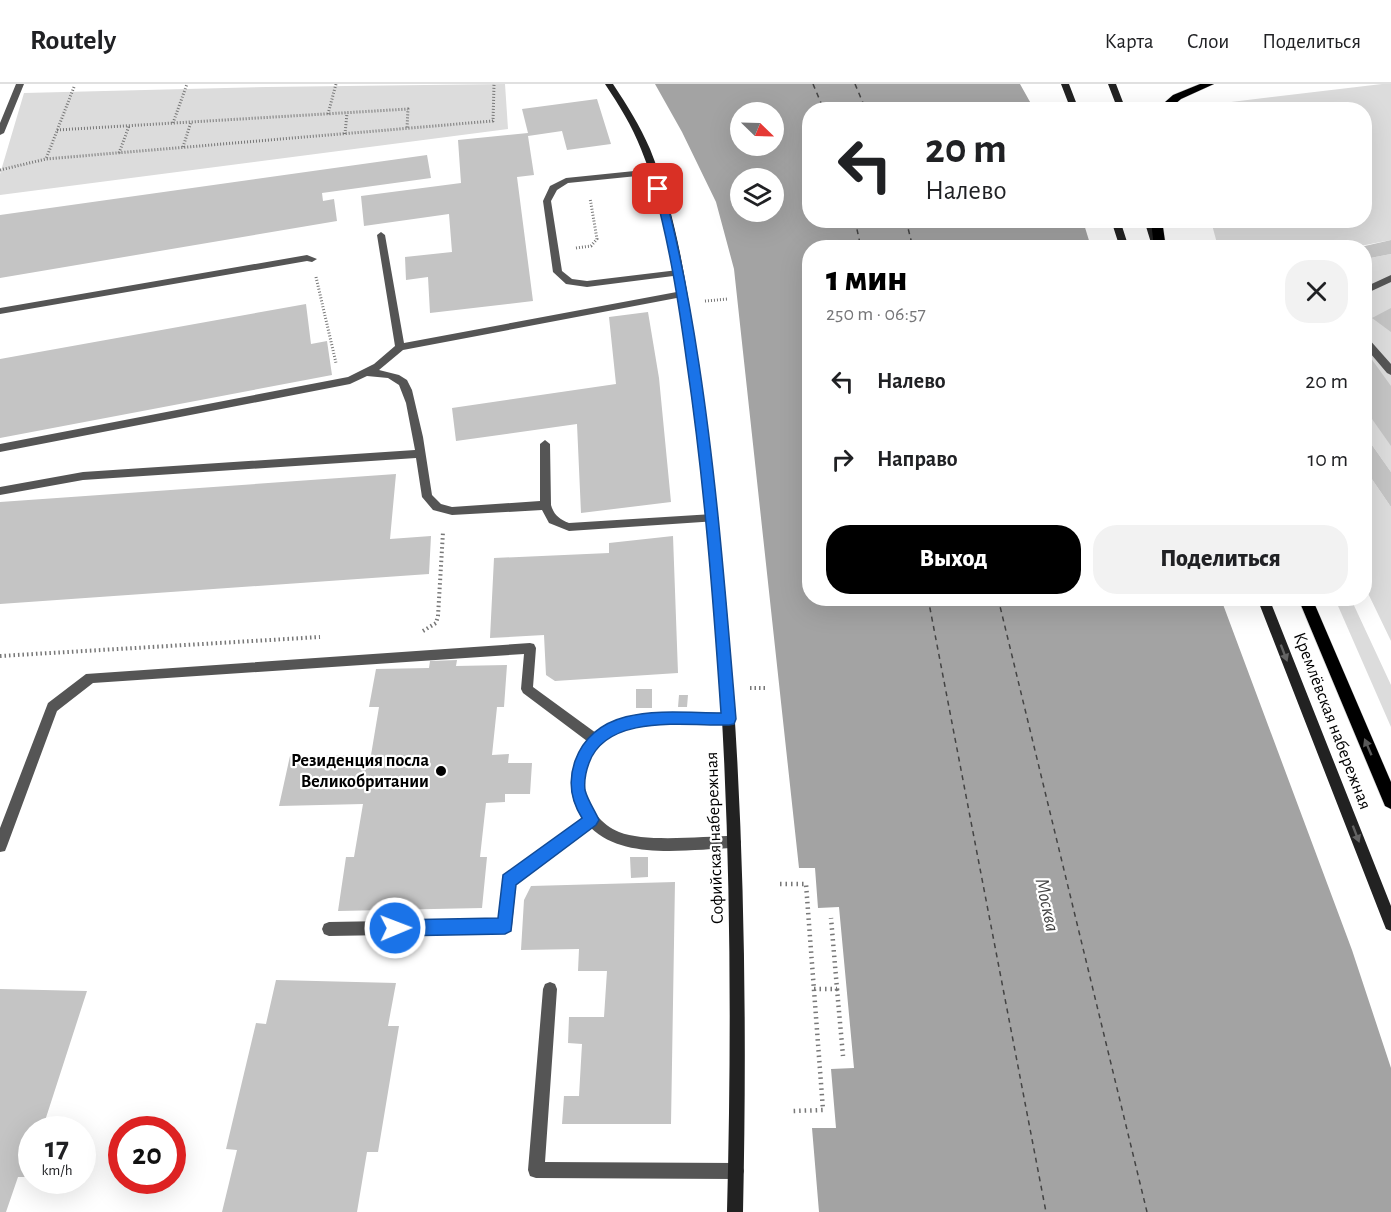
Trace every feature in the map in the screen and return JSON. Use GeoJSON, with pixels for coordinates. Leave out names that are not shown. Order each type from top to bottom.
{"type":"FeatureCollection","features":[{"type":"Feature","properties":{"kind":"main road","name":"Софийская набережная"},"geometry":{"type":"LineString","coordinates":[[609,84],[632,120],[654,172],[668,224],[682,294],[713,518],[729,719],[734,842],[735,1212]]}},
{"type":"Feature","properties":{"kind":"main road"},"geometry":{"type":"LineString","coordinates":[[1065,84],[1072,102]]}},
{"type":"Feature","properties":{"kind":"main road"},"geometry":{"type":"LineString","coordinates":[[1112,84],[1119,102]]}},
{"type":"Feature","properties":{"kind":"main road"},"geometry":{"type":"LineString","coordinates":[[1171,102],[1178,96],[1209,84]]}},
{"type":"Feature","properties":{"kind":"main road","name":"Кремлёвская набережная"},"geometry":{"type":"LineString","coordinates":[[1266,606],[1391,924]]}},
{"type":"Feature","properties":{"kind":"main road","name":"Кремлёвская набережная"},"geometry":{"type":"LineString","coordinates":[[1308,606],[1391,801]]}},
{"type":"Feature","properties":{"kind":"lane"},"geometry":{"type":"LineString","coordinates":[[0,133],[20,84]]}},
{"type":"Feature","properties":{"kind":"lane"},"geometry":{"type":"LineString","coordinates":[[654,172],[566,181],[557,185],[549,194],[547,201],[558,273],[563,278],[576,283],[678,273]]}},
{"type":"Feature","properties":{"kind":"lane"},"geometry":{"type":"LineString","coordinates":[[381,235],[400,346]]}},
{"type":"Feature","properties":{"kind":"lane"},"geometry":{"type":"LineString","coordinates":[[0,311],[307,258],[312,259]]}},
{"type":"Feature","properties":{"kind":"lane"},"geometry":{"type":"LineString","coordinates":[[1372,288],[1388,281]]}},
{"type":"Feature","properties":{"kind":"lane"},"geometry":{"type":"LineString","coordinates":[[0,448],[340,382],[368,373],[389,358],[400,346],[682,294]]}},
{"type":"Feature","properties":{"kind":"lane"},"geometry":{"type":"LineString","coordinates":[[1372,348],[1391,371]]}},
{"type":"Feature","properties":{"kind":"lane"},"geometry":{"type":"LineString","coordinates":[[368,373],[384,373],[396,377],[408,391],[427,497],[432,503],[445,510],[546,504]]}},
{"type":"Feature","properties":{"kind":"lane"},"geometry":{"type":"LineString","coordinates":[[545,444],[546,504],[548,515],[553,520],[569,527],[713,518]]}},
{"type":"Feature","properties":{"kind":"lane"},"geometry":{"type":"LineString","coordinates":[[0,491],[83,476],[420,454]]}},
{"type":"Feature","properties":{"kind":"lane"},"geometry":{"type":"LineString","coordinates":[[0,846],[52,706],[90,678],[530,648],[527,689],[596,740]]}},
{"type":"Feature","properties":{"kind":"lane"},"geometry":{"type":"LineString","coordinates":[[729,719],[645,719],[627,722],[610,729],[596,740],[585,754],[579,770],[577,788],[582,805],[591,820],[605,832],[622,840],[734,842]]}},
{"type":"Feature","properties":{"kind":"lane"},"geometry":{"type":"LineString","coordinates":[[329,929],[505,926],[508,881],[591,820]]}},
{"type":"Feature","properties":{"kind":"lane"},"geometry":{"type":"LineString","coordinates":[[550,989],[536,1170],[736,1171]]}},
{"type":"Feature","properties":{"kind":"path"},"geometry":{"type":"LineString","coordinates":[[173,123],[187,84]]}},
{"type":"Feature","properties":{"kind":"path"},"geometry":{"type":"LineString","coordinates":[[328,114],[336,84]]}},
{"type":"Feature","properties":{"kind":"path"},"geometry":{"type":"LineString","coordinates":[[0,171],[46,159],[493,122],[494,84]]}},
{"type":"Feature","properties":{"kind":"path"},"geometry":{"type":"LineString","coordinates":[[46,159],[74,87]]}},
{"type":"Feature","properties":{"kind":"path"},"geometry":{"type":"LineString","coordinates":[[57,130],[408,110],[407,128]]}},
{"type":"Feature","properties":{"kind":"path"},"geometry":{"type":"LineString","coordinates":[[345,134],[347,113]]}},
{"type":"Feature","properties":{"kind":"path"},"geometry":{"type":"LineString","coordinates":[[183,147],[190,122]]}},
{"type":"Feature","properties":{"kind":"path"},"geometry":{"type":"LineString","coordinates":[[119,153],[129,126]]}},
{"type":"Feature","properties":{"kind":"path"},"geometry":{"type":"LineString","coordinates":[[555,250],[591,246],[596,242],[586,179]]}},
{"type":"Feature","properties":{"kind":"path"},"geometry":{"type":"LineString","coordinates":[[312,259],[340,382]]}},
{"type":"Feature","properties":{"kind":"path"},"geometry":{"type":"LineString","coordinates":[[699,301],[728,299]]}},
{"type":"Feature","properties":{"kind":"path"},"geometry":{"type":"LineString","coordinates":[[416,631],[431,627],[438,616],[445,510]]}},
{"type":"Feature","properties":{"kind":"path"},"geometry":{"type":"LineString","coordinates":[[0,656],[321,637]]}},
{"type":"Feature","properties":{"kind":"path"},"geometry":{"type":"LineString","coordinates":[[750,688],[765,687]]}},
{"type":"Feature","properties":{"kind":"path"},"geometry":{"type":"LineString","coordinates":[[780,884],[806,884],[823,1110],[793,1111]]}},
{"type":"Feature","properties":{"kind":"path"},"geometry":{"type":"LineString","coordinates":[[831,918],[843,1056]]}},
{"type":"Feature","properties":{"kind":"path"},"geometry":{"type":"LineString","coordinates":[[814,990],[837,989]]}},
{"type":"Feature","properties":{"kind":"shaded area"},"geometry":{"type":"Polygon","coordinates":[[[505,84],[508,129],[0,195],[0,174],[24,93],[505,84]]]}},
{"type":"Feature","properties":{"kind":"shaded area"},"geometry":{"type":"Polygon","coordinates":[[[1391,84],[1391,240],[1372,244],[1372,240],[1216,240],[1213,228],[1372,228],[1372,102],[1231,102],[1391,84]]]}},
{"type":"Feature","properties":{"kind":"shaded area"},"geometry":{"type":"Polygon","coordinates":[[[1391,254],[1391,472],[1372,445],[1372,258],[1391,254]]]}},
{"type":"Feature","properties":{"kind":"shaded area"},"geometry":{"type":"Polygon","coordinates":[[[1372,479],[1391,507],[1391,641],[1372,602],[1372,479]]]}},
{"type":"Feature","properties":{"kind":"shaded area"},"geometry":{"type":"Polygon","coordinates":[[[1338,606],[1354,606],[1391,685],[1391,727],[1338,606]]]}},
{"type":"Feature","properties":{"kind":"water","name":"Москва"},"geometry":{"type":"Polygon","coordinates":[[[655,84],[1020,84],[1030,102],[802,102],[802,228],[1085,228],[1089,240],[802,240],[802,606],[1224,606],[1352,950],[1391,1068],[1391,1212],[819,1212],[812,1128],[836,1128],[831,1069],[854,1068],[839,907],[818,908],[815,868],[799,868],[734,269],[716,202],[682,132],[655,84]]]}},
{"type":"Feature","properties":{"kind":"building"},"geometry":{"type":"Polygon","coordinates":[[[597,99],[611,144],[567,150],[562,131],[528,136],[534,175],[517,177],[533,301],[430,313],[428,277],[406,280],[405,257],[452,252],[449,214],[364,226],[361,196],[461,183],[458,140],[528,133],[522,109],[597,99]]]}},
{"type":"Feature","properties":{"kind":"building"},"geometry":{"type":"Polygon","coordinates":[[[427,155],[431,178],[322,193],[323,201],[334,199],[337,221],[0,278],[0,215],[427,155]]]}},
{"type":"Feature","properties":{"kind":"building"},"geometry":{"type":"Polygon","coordinates":[[[1391,240],[1391,254],[1372,258],[1372,244],[1391,240]]]}},
{"type":"Feature","properties":{"kind":"building"},"geometry":{"type":"Polygon","coordinates":[[[306,304],[311,344],[327,341],[332,375],[0,438],[0,359],[306,304]]]}},
{"type":"Feature","properties":{"kind":"building"},"geometry":{"type":"Polygon","coordinates":[[[1391,308],[1391,332],[1372,318],[1391,308]]]}},
{"type":"Feature","properties":{"kind":"building"},"geometry":{"type":"Polygon","coordinates":[[[648,312],[659,378],[671,502],[581,513],[577,424],[456,441],[452,408],[616,384],[609,317],[648,312]]]}},
{"type":"Feature","properties":{"kind":"building"},"geometry":{"type":"Polygon","coordinates":[[[1372,360],[1391,386],[1391,446],[1372,419],[1372,360]]]}},
{"type":"Feature","properties":{"kind":"building"},"geometry":{"type":"Polygon","coordinates":[[[1372,445],[1391,472],[1391,507],[1372,479],[1372,445]]]}},
{"type":"Feature","properties":{"kind":"building"},"geometry":{"type":"Polygon","coordinates":[[[396,474],[390,539],[431,536],[429,574],[0,604],[0,502],[396,474]]]}},
{"type":"Feature","properties":{"kind":"building"},"geometry":{"type":"Polygon","coordinates":[[[673,536],[678,673],[555,681],[546,675],[544,635],[490,638],[494,558],[609,553],[609,543],[673,536]]]}},
{"type":"Feature","properties":{"kind":"building"},"geometry":{"type":"Polygon","coordinates":[[[457,660],[456,666],[507,665],[504,707],[497,707],[492,755],[509,754],[508,763],[532,763],[530,794],[505,794],[505,802],[486,803],[480,857],[487,857],[482,908],[338,911],[346,857],[354,857],[363,804],[279,806],[290,756],[371,755],[379,707],[369,707],[376,669],[429,668],[430,661],[457,660]]]}},
{"type":"Feature","properties":{"kind":"building"},"geometry":{"type":"Polygon","coordinates":[[[636,689],[652,689],[652,708],[636,708],[636,689]]]}},
{"type":"Feature","properties":{"kind":"building"},"geometry":{"type":"Polygon","coordinates":[[[679,695],[688,695],[687,707],[678,707],[679,695]]]}},
{"type":"Feature","properties":{"kind":"building"},"geometry":{"type":"Polygon","coordinates":[[[630,857],[648,857],[648,877],[631,878],[630,857]]]}},
{"type":"Feature","properties":{"kind":"building"},"geometry":{"type":"Polygon","coordinates":[[[675,882],[671,1124],[562,1124],[564,1096],[579,1096],[582,1044],[568,1043],[569,1017],[604,1017],[607,971],[578,971],[579,949],[521,950],[524,900],[531,886],[675,882]]]}},
{"type":"Feature","properties":{"kind":"building"},"geometry":{"type":"Polygon","coordinates":[[[276,980],[396,983],[388,1026],[399,1026],[378,1152],[367,1152],[357,1212],[222,1212],[237,1150],[226,1149],[256,1023],[266,1024],[276,980]]]}},
{"type":"Feature","properties":{"kind":"building"},"geometry":{"type":"Polygon","coordinates":[[[0,989],[87,991],[47,1116],[18,1116],[18,1177],[6,1212],[0,1212],[0,989]]]}},
{"type":"Feature","properties":{"kind":"ferry route"},"geometry":{"type":"LineString","coordinates":[[813,84],[821,102]]}},
{"type":"Feature","properties":{"kind":"ferry route"},"geometry":{"type":"LineString","coordinates":[[855,84],[863,102]]}},
{"type":"Feature","properties":{"kind":"ferry route"},"geometry":{"type":"LineString","coordinates":[[857,228],[859,240]]}},
{"type":"Feature","properties":{"kind":"ferry route"},"geometry":{"type":"LineString","coordinates":[[908,228],[911,240]]}},
{"type":"Feature","properties":{"kind":"ferry route"},"geometry":{"type":"LineString","coordinates":[[930,606],[1046,1212]]}},
{"type":"Feature","properties":{"kind":"ferry route"},"geometry":{"type":"LineString","coordinates":[[1000,606],[1147,1212]]}},
{"type":"Feature","properties":{"kind":"place","name":"Резиденция посла Великобритании"},"geometry":{"type":"Point","coordinates":[441,771]}},
{"type":"Feature","properties":{"kind":"route"},"geometry":{"type":"LineString","coordinates":[[395,928],[505,926],[508,881],[591,820],[582,805],[577,788],[579,770],[585,754],[596,740],[610,729],[627,722],[645,719],[729,719],[713,518],[702,425],[684,302],[668,224],[658,189]]}}]}
